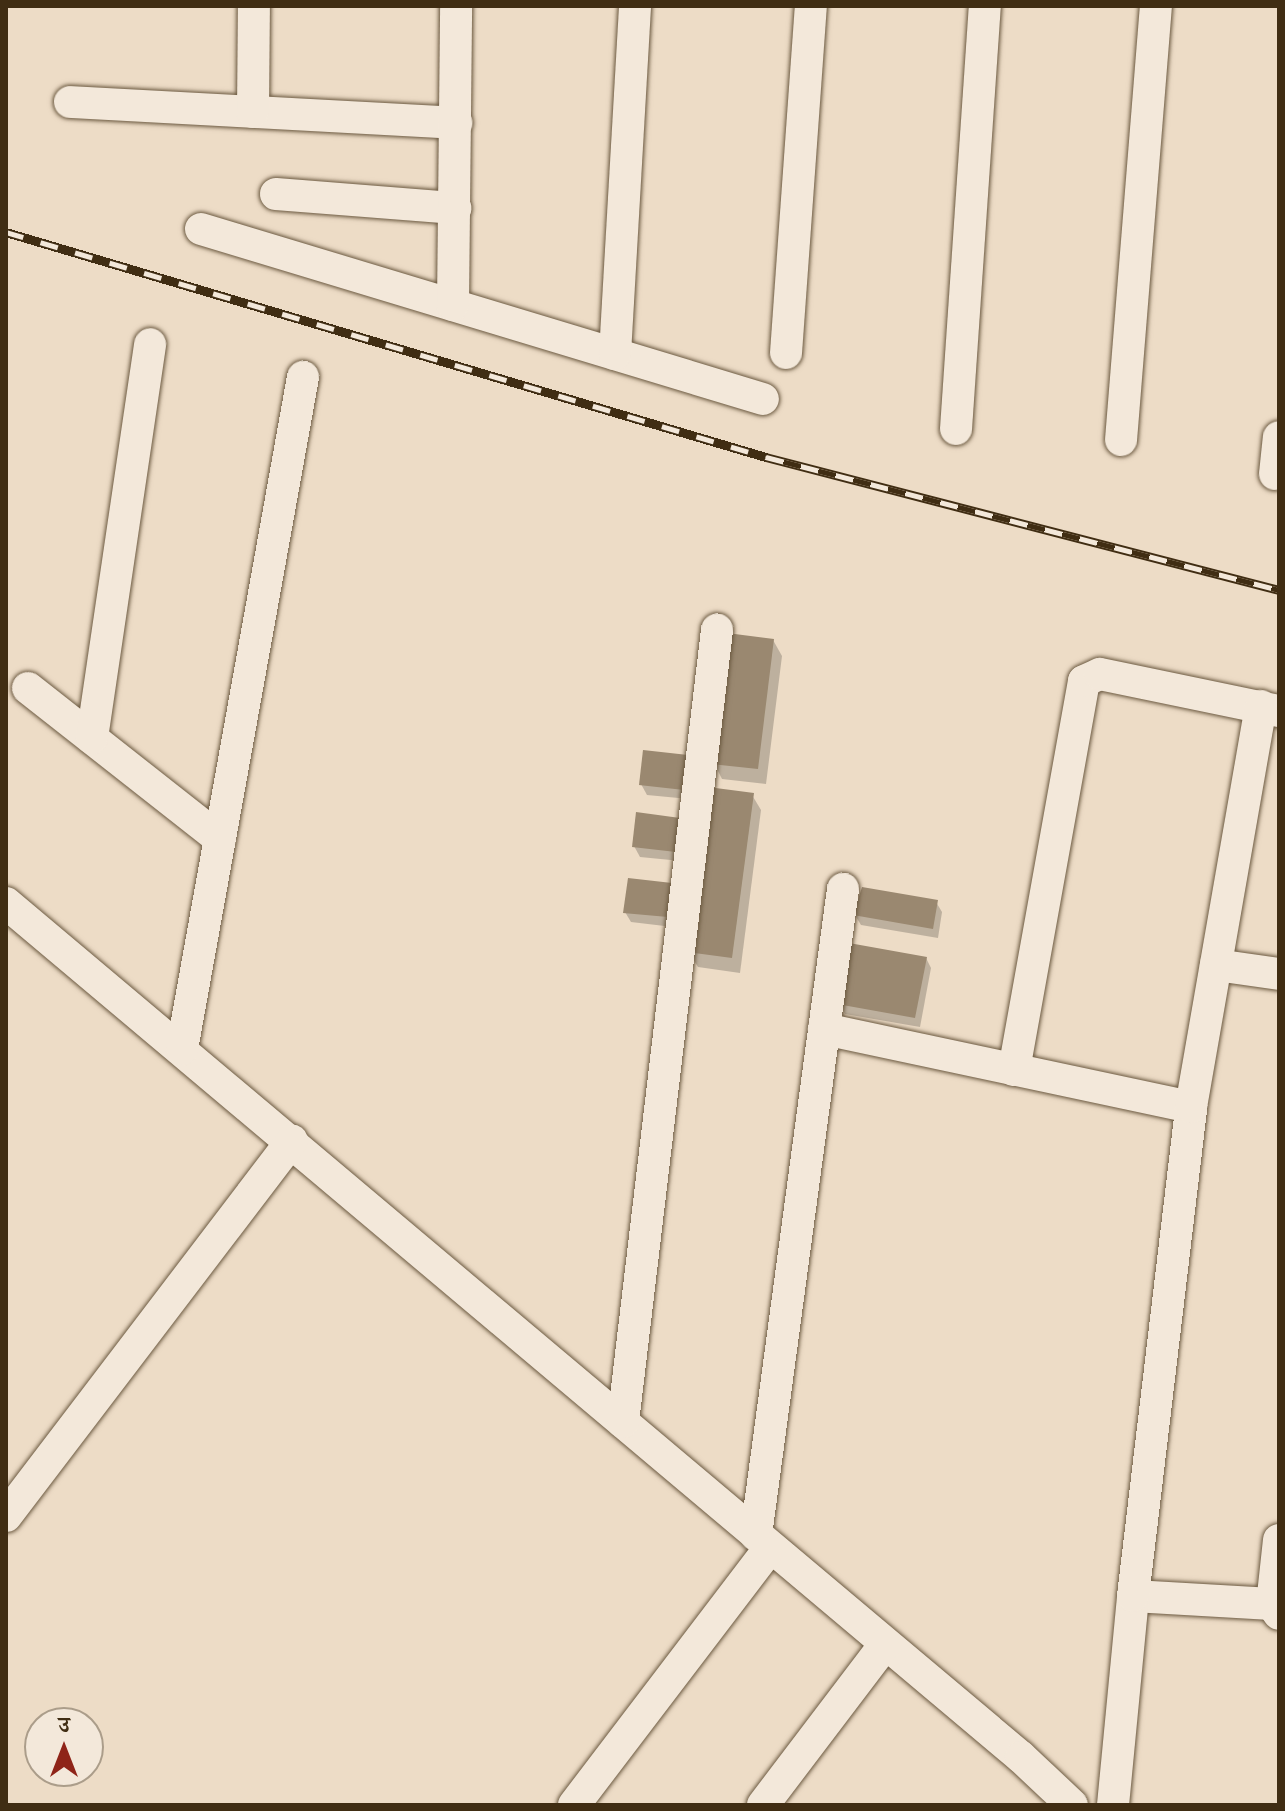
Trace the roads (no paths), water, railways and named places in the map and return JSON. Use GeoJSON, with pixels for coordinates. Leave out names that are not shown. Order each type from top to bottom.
{"type":"FeatureCollection","features":[{"type":"Feature","properties":{"kind":"street"},"geometry":{"type":"LineString","coordinates":[[253,112],[254,6]]}},
{"type":"Feature","properties":{"kind":"street"},"geometry":{"type":"LineString","coordinates":[[453,305],[456,6]]}},
{"type":"Feature","properties":{"kind":"street"},"geometry":{"type":"LineString","coordinates":[[615,354],[635,6]]}},
{"type":"Feature","properties":{"kind":"street"},"geometry":{"type":"LineString","coordinates":[[786,353],[811,6]]}},
{"type":"Feature","properties":{"kind":"street"},"geometry":{"type":"LineString","coordinates":[[956,429],[985,6]]}},
{"type":"Feature","properties":{"kind":"street"},"geometry":{"type":"LineString","coordinates":[[1121,440],[1156,6]]}},
{"type":"Feature","properties":{"kind":"street"},"geometry":{"type":"LineString","coordinates":[[70,102],[456,123]]}},
{"type":"Feature","properties":{"kind":"street"},"geometry":{"type":"LineString","coordinates":[[276,194],[455,208]]}},
{"type":"Feature","properties":{"kind":"street"},"geometry":{"type":"LineString","coordinates":[[201,229],[763,399]]}},
{"type":"Feature","properties":{"kind":"street"},"geometry":{"type":"LineString","coordinates":[[92,738],[150,344]]}},
{"type":"Feature","properties":{"kind":"street"},"geometry":{"type":"LineString","coordinates":[[182,1049],[303,377]]}},
{"type":"Feature","properties":{"kind":"street"},"geometry":{"type":"LineString","coordinates":[[1275,474],[1279,437]]}},
{"type":"Feature","properties":{"kind":"street"},"geometry":{"type":"LineString","coordinates":[[623,1422],[717,630]]}},
{"type":"Feature","properties":{"kind":"street"},"geometry":{"type":"LineString","coordinates":[[1014,1070],[1084,681],[1100,674],[1270,709],[1216,965],[1191,1107],[1133,1596],[1113,1805]]}},
{"type":"Feature","properties":{"kind":"street"},"geometry":{"type":"LineString","coordinates":[[28,688],[220,839]]}},
{"type":"Feature","properties":{"kind":"street"},"geometry":{"type":"LineString","coordinates":[[574,1805],[763,1542],[843,889]]}},
{"type":"Feature","properties":{"kind":"street"},"geometry":{"type":"LineString","coordinates":[[6,903],[1021,1757],[1072,1805]]}},
{"type":"Feature","properties":{"kind":"street"},"geometry":{"type":"LineString","coordinates":[[1216,965],[1279,974]]}},
{"type":"Feature","properties":{"kind":"street"},"geometry":{"type":"LineString","coordinates":[[824,1029],[1191,1107]]}},
{"type":"Feature","properties":{"kind":"street"},"geometry":{"type":"LineString","coordinates":[[6,1516],[292,1141]]}},
{"type":"Feature","properties":{"kind":"street"},"geometry":{"type":"LineString","coordinates":[[1133,1596],[1276,1591],[1279,1540]]}},
{"type":"Feature","properties":{"kind":"street"},"geometry":{"type":"LineString","coordinates":[[763,1805],[885,1644]]}},
{"type":"Feature","properties":{"kind":"railway"},"geometry":{"type":"LineString","coordinates":[[6,232],[766,457],[1279,590]]}}]}
